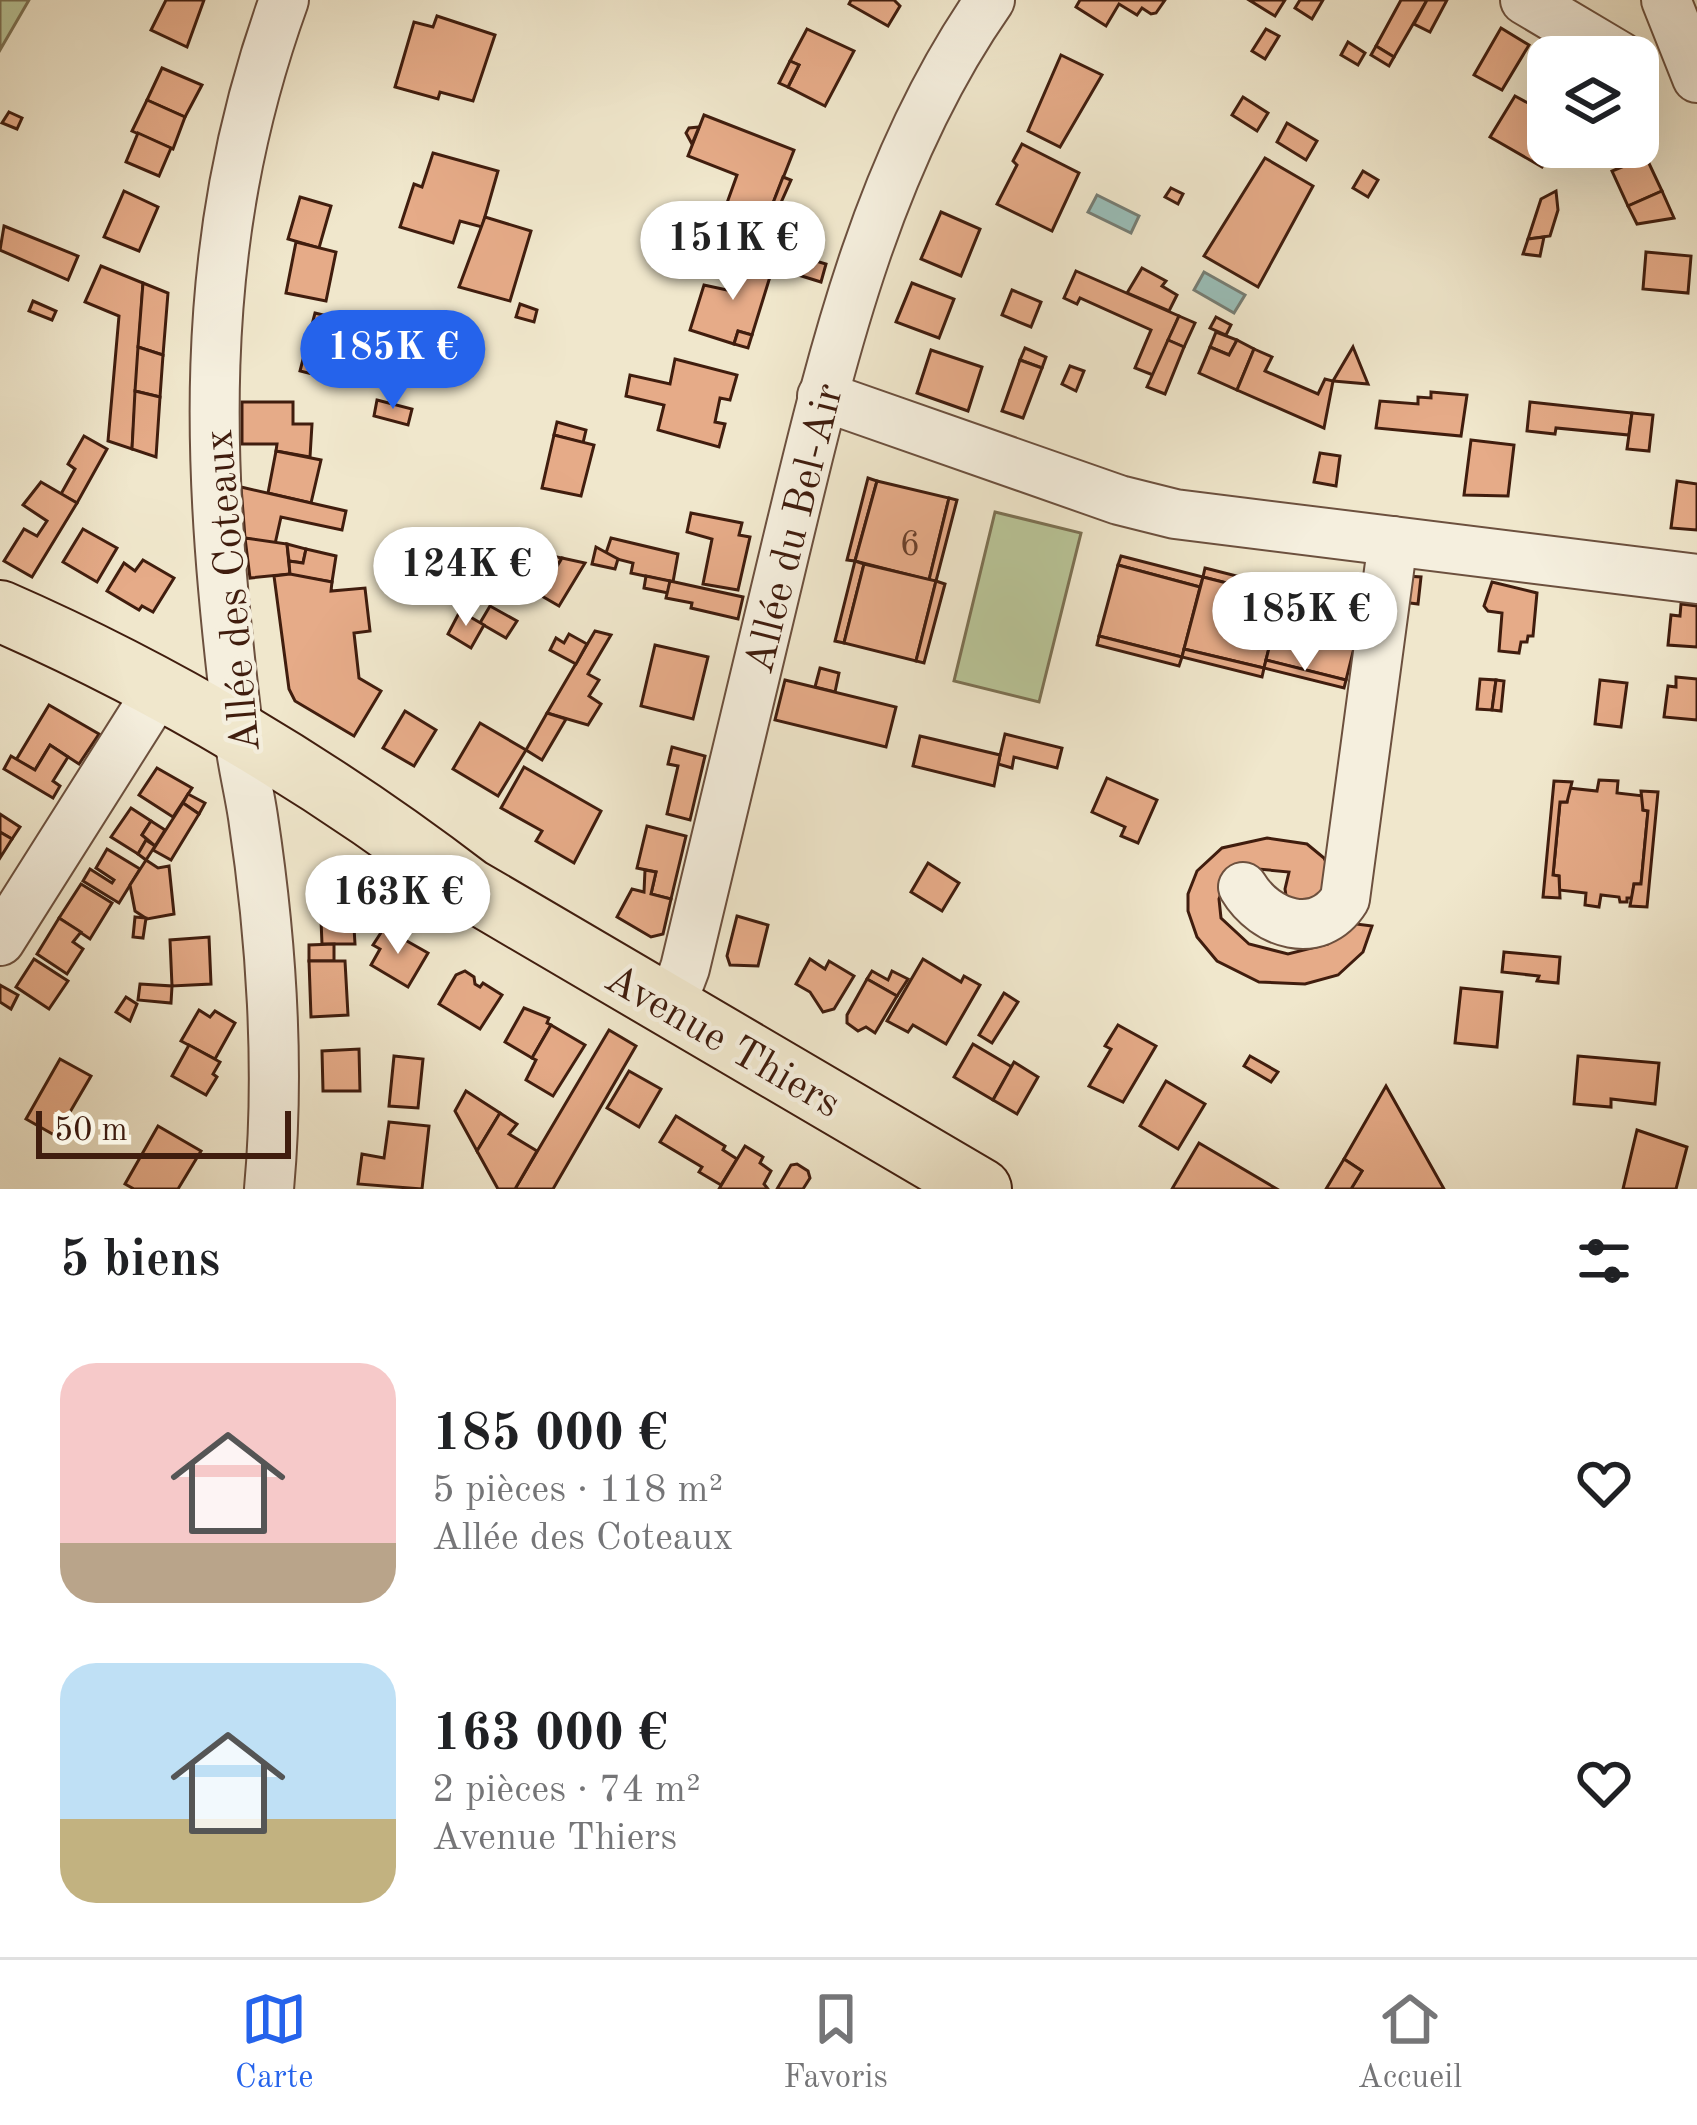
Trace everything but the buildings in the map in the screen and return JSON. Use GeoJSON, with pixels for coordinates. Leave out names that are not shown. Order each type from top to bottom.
{"type":"FeatureCollection","features":[{"type":"Feature","properties":{"kind":"main road","name":"Avenue Thiers"},"geometry":{"type":"LineString","coordinates":[[0,611],[73,643],[149,705]]}},
{"type":"Feature","properties":{"kind":"main road","name":"Avenue Thiers"},"geometry":{"type":"LineString","coordinates":[[0,625],[48,664],[149,705],[243,759],[328,829],[468,888],[981,1189]]}},
{"type":"Feature","properties":{"kind":"street","name":"Allée des Coteaux"},"geometry":{"type":"LineString","coordinates":[[269,1189],[273,1036],[254,820],[218,552],[214,331],[228,207],[255,81],[284,0]]}},
{"type":"Feature","properties":{"kind":"street","name":"Allée du Bel-Air"},"geometry":{"type":"LineString","coordinates":[[670,1008],[685,968],[822,396],[867,242],[931,104],[991,0]]}},
{"type":"Feature","properties":{"kind":"street"},"geometry":{"type":"LineString","coordinates":[[1525,0],[1586,36]]}},
{"type":"Feature","properties":{"kind":"street"},"geometry":{"type":"LineString","coordinates":[[1666,0],[1697,79]]}},
{"type":"Feature","properties":{"kind":"street"},"geometry":{"type":"LineString","coordinates":[[1659,80],[1697,104]]}},
{"type":"Feature","properties":{"kind":"street"},"geometry":{"type":"LineString","coordinates":[[822,396],[1145,507],[1697,579]]}},
{"type":"Feature","properties":{"kind":"street"},"geometry":{"type":"LineString","coordinates":[[1243,887],[1268,915],[1303,925],[1324,920],[1345,899],[1393,541]]}},
{"type":"Feature","properties":{"kind":"street"},"geometry":{"type":"LineString","coordinates":[[0,941],[149,705]]}},
{"type":"Feature","properties":{"kind":"green space"},"geometry":{"type":"Polygon","coordinates":[[[0,0],[29,0],[0,50],[0,0]]]}},
{"type":"Feature","properties":{"kind":"green space"},"geometry":{"type":"Polygon","coordinates":[[[995,512],[1081,533],[1039,702],[954,681],[995,512]]]}},
{"type":"Feature","properties":{"kind":"water"},"geometry":{"type":"Polygon","coordinates":[[[1097,195],[1139,216],[1131,233],[1088,212],[1097,195]]]}},
{"type":"Feature","properties":{"kind":"water"},"geometry":{"type":"Polygon","coordinates":[[[1204,272],[1245,295],[1234,313],[1194,290],[1204,272]]]}}]}
